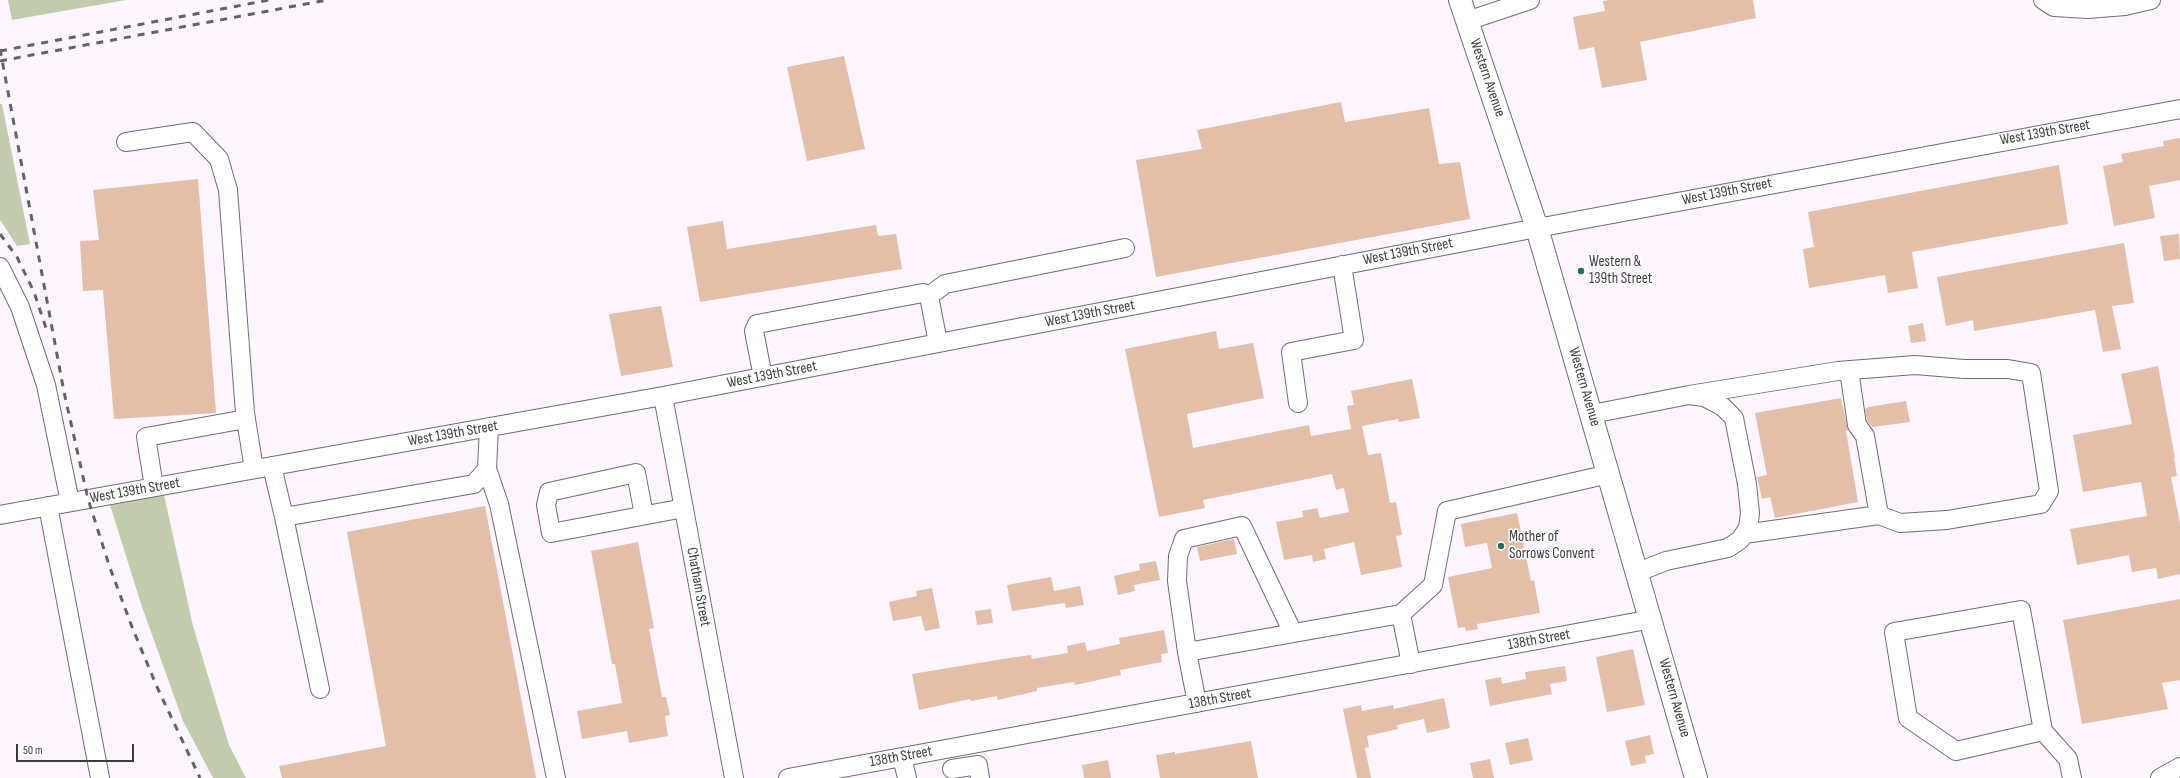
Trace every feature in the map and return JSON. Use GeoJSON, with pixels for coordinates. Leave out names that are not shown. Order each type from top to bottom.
{"type":"FeatureCollection","features":[{"type":"Feature","properties":{"kind":"main road","name":"Western Avenue"},"geometry":{"type":"LineString","coordinates":[[1460,0],[1537,228],[1652,619],[1696,778]]}},
{"type":"Feature","properties":{"kind":"street"},"geometry":{"type":"LineString","coordinates":[[1467,21],[1530,0]]}},
{"type":"Feature","properties":{"kind":"street"},"geometry":{"type":"LineString","coordinates":[[2042,0],[2054,7],[2088,9],[2125,6],[2151,0]]}},
{"type":"Feature","properties":{"kind":"street","name":"West 139th Street"},"geometry":{"type":"LineString","coordinates":[[0,515],[663,396],[1537,228],[2180,109]]}},
{"type":"Feature","properties":{"kind":"street"},"geometry":{"type":"LineString","coordinates":[[126,142],[193,132],[219,159],[228,190],[246,419],[254,469]]}},
{"type":"Feature","properties":{"kind":"street"},"geometry":{"type":"LineString","coordinates":[[929,296],[945,284],[1125,248]]}},
{"type":"Feature","properties":{"kind":"street"},"geometry":{"type":"LineString","coordinates":[[1298,403],[1291,352],[1354,340],[1342,265]]}},
{"type":"Feature","properties":{"kind":"street"},"geometry":{"type":"LineString","coordinates":[[0,267],[20,306],[46,385],[70,502]]}},
{"type":"Feature","properties":{"kind":"street"},"geometry":{"type":"LineString","coordinates":[[763,377],[754,331],[757,324],[923,293],[929,296]]}},
{"type":"Feature","properties":{"kind":"street"},"geometry":{"type":"LineString","coordinates":[[929,296],[938,343]]}},
{"type":"Feature","properties":{"kind":"street"},"geometry":{"type":"LineString","coordinates":[[1592,414],[1689,396],[1850,370],[1915,365],[1964,370],[2008,369],[2032,373],[2049,491],[2042,504],[1947,520],[1900,523],[1879,515],[1744,534]]}},
{"type":"Feature","properties":{"kind":"street"},"geometry":{"type":"LineString","coordinates":[[1850,370],[1857,425],[1864,436],[1879,515]]}},
{"type":"Feature","properties":{"kind":"street","name":"Chatham Street"},"geometry":{"type":"LineString","coordinates":[[663,396],[734,778]]}},
{"type":"Feature","properties":{"kind":"street"},"geometry":{"type":"LineString","coordinates":[[1638,572],[1666,561],[1728,548],[1740,540],[1748,528],[1750,513],[1748,491],[1741,442],[1734,418],[1723,407],[1704,397],[1689,396]]}},
{"type":"Feature","properties":{"kind":"street"},"geometry":{"type":"LineString","coordinates":[[154,487],[146,437],[246,419]]}},
{"type":"Feature","properties":{"kind":"street"},"geometry":{"type":"LineString","coordinates":[[489,427],[486,469],[499,504],[556,778]]}},
{"type":"Feature","properties":{"kind":"street"},"geometry":{"type":"LineString","coordinates":[[272,466],[320,689]]}},
{"type":"Feature","properties":{"kind":"street"},"geometry":{"type":"LineString","coordinates":[[284,517],[474,484],[486,469]]}},
{"type":"Feature","properties":{"kind":"street"},"geometry":{"type":"LineString","coordinates":[[644,515],[636,473],[549,492],[546,505],[551,533],[684,508]]}},
{"type":"Feature","properties":{"kind":"street"},"geometry":{"type":"LineString","coordinates":[[1187,652],[1401,614],[1434,585],[1446,511],[1609,474]]}},
{"type":"Feature","properties":{"kind":"street"},"geometry":{"type":"LineString","coordinates":[[48,506],[100,778]]}},
{"type":"Feature","properties":{"kind":"street"},"geometry":{"type":"LineString","coordinates":[[1197,703],[1187,652],[1177,581],[1178,556],[1184,539],[1242,526],[1293,633]]}},
{"type":"Feature","properties":{"kind":"street"},"geometry":{"type":"LineString","coordinates":[[2043,731],[1956,751],[1908,718],[1894,632],[2021,610],[2043,731],[2068,759],[2072,778]]}},
{"type":"Feature","properties":{"kind":"street"},"geometry":{"type":"LineString","coordinates":[[1401,614],[1411,664]]}},
{"type":"Feature","properties":{"kind":"street","name":"138th Street"},"geometry":{"type":"LineString","coordinates":[[788,778],[1652,619]]}},
{"type":"Feature","properties":{"kind":"street"},"geometry":{"type":"LineString","coordinates":[[948,749],[953,774],[978,765],[980,778]]}},
{"type":"Feature","properties":{"kind":"street"},"geometry":{"type":"LineString","coordinates":[[902,757],[907,778]]}},
{"type":"Feature","properties":{"kind":"street"},"geometry":{"type":"LineString","coordinates":[[2160,778],[2180,767]]}},
{"type":"Feature","properties":{"kind":"green space"},"geometry":{"type":"Polygon","coordinates":[[[8,0],[126,0],[12,20],[8,0]]]}},
{"type":"Feature","properties":{"kind":"green space"},"geometry":{"type":"Polygon","coordinates":[[[0,104],[2,104],[30,244],[17,246],[0,220],[0,104]]]}},
{"type":"Feature","properties":{"kind":"green space"},"geometry":{"type":"Polygon","coordinates":[[[164,495],[193,626],[229,745],[246,778],[213,778],[183,721],[142,607],[110,505],[164,495]]]}},
{"type":"Feature","properties":{"kind":"building"},"geometry":{"type":"Polygon","coordinates":[[[1753,0],[1756,18],[1640,42],[1647,80],[1602,88],[1594,47],[1579,50],[1573,17],[1605,11],[1603,1],[1753,0]]]}},
{"type":"Feature","properties":{"kind":"building"},"geometry":{"type":"Polygon","coordinates":[[[844,56],[865,149],[807,161],[787,67],[844,56]]]}},
{"type":"Feature","properties":{"kind":"building"},"geometry":{"type":"Polygon","coordinates":[[[1341,102],[1345,122],[1429,108],[1439,164],[1460,162],[1470,219],[1156,277],[1136,160],[1202,149],[1197,130],[1341,102]]]}},
{"type":"Feature","properties":{"kind":"building"},"geometry":{"type":"Polygon","coordinates":[[[2180,138],[2180,180],[2149,186],[2155,218],[2114,226],[2103,166],[2123,162],[2121,154],[2164,146],[2163,141],[2180,138]]]}},
{"type":"Feature","properties":{"kind":"building"},"geometry":{"type":"Polygon","coordinates":[[[2059,165],[2068,224],[1912,252],[1918,288],[1888,293],[1885,275],[1809,288],[1803,249],[1814,247],[1808,212],[2059,165]]]}},
{"type":"Feature","properties":{"kind":"building"},"geometry":{"type":"Polygon","coordinates":[[[198,179],[216,413],[114,419],[103,290],[83,291],[80,241],[99,240],[93,190],[198,179]]]}},
{"type":"Feature","properties":{"kind":"building"},"geometry":{"type":"Polygon","coordinates":[[[723,221],[727,249],[876,225],[878,236],[896,234],[902,269],[700,302],[687,227],[723,221]]]}},
{"type":"Feature","properties":{"kind":"building"},"geometry":{"type":"Polygon","coordinates":[[[2179,234],[2180,259],[2164,261],[2160,236],[2179,234]]]}},
{"type":"Feature","properties":{"kind":"building"},"geometry":{"type":"Polygon","coordinates":[[[2124,243],[2134,303],[2112,306],[2121,349],[2103,352],[2095,310],[1974,331],[1973,320],[1946,326],[1937,277],[2124,243]]]}},
{"type":"Feature","properties":{"kind":"building"},"geometry":{"type":"Polygon","coordinates":[[[661,306],[673,367],[621,376],[609,314],[661,306]]]}},
{"type":"Feature","properties":{"kind":"building"},"geometry":{"type":"Polygon","coordinates":[[[1923,323],[1926,341],[1911,343],[1908,326],[1923,323]]]}},
{"type":"Feature","properties":{"kind":"building"},"geometry":{"type":"Polygon","coordinates":[[[1216,331],[1219,349],[1253,343],[1264,398],[1187,414],[1193,448],[1309,425],[1311,436],[1351,429],[1347,406],[1354,405],[1351,391],[1412,379],[1420,418],[1399,422],[1398,419],[1362,426],[1368,455],[1381,453],[1390,503],[1396,502],[1402,535],[1396,536],[1402,567],[1361,575],[1354,542],[1324,549],[1326,559],[1313,562],[1312,555],[1284,560],[1276,522],[1303,517],[1302,511],[1317,508],[1320,518],[1349,512],[1344,488],[1336,490],[1332,474],[1203,500],[1205,508],[1159,517],[1125,349],[1216,331]]]}},
{"type":"Feature","properties":{"kind":"building"},"geometry":{"type":"Polygon","coordinates":[[[2158,366],[2177,476],[2171,477],[2180,524],[2180,574],[2158,579],[2156,568],[2132,572],[2129,555],[2077,565],[2070,529],[2147,516],[2141,482],[2083,492],[2073,435],[2132,424],[2121,374],[2158,366]]]}},
{"type":"Feature","properties":{"kind":"building"},"geometry":{"type":"Polygon","coordinates":[[[1841,398],[1848,430],[1846,431],[1858,502],[1775,518],[1770,497],[1762,499],[1757,477],[1767,475],[1755,413],[1841,398]]]}},
{"type":"Feature","properties":{"kind":"building"},"geometry":{"type":"Polygon","coordinates":[[[1906,401],[1910,422],[1872,427],[1867,421],[1865,409],[1868,407],[1906,401]]]}},
{"type":"Feature","properties":{"kind":"building"},"geometry":{"type":"Polygon","coordinates":[[[485,506],[536,778],[282,778],[279,766],[386,746],[347,532],[485,506]]]}},
{"type":"Feature","properties":{"kind":"building"},"geometry":{"type":"Polygon","coordinates":[[[1517,513],[1531,581],[1534,580],[1540,613],[1477,624],[1478,629],[1466,631],[1465,627],[1458,628],[1448,577],[1492,568],[1487,543],[1465,547],[1461,524],[1517,513]]]}},
{"type":"Feature","properties":{"kind":"building"},"geometry":{"type":"Polygon","coordinates":[[[1234,539],[1237,554],[1200,561],[1197,547],[1234,539]]]}},
{"type":"Feature","properties":{"kind":"building"},"geometry":{"type":"Polygon","coordinates":[[[638,542],[654,628],[649,629],[662,697],[666,697],[670,715],[665,716],[668,736],[629,743],[627,731],[582,739],[577,711],[622,703],[615,664],[612,664],[591,551],[638,542]]]}},
{"type":"Feature","properties":{"kind":"building"},"geometry":{"type":"Polygon","coordinates":[[[1156,561],[1160,580],[1134,585],[1135,591],[1118,595],[1114,576],[1140,570],[1139,564],[1156,561]]]}},
{"type":"Feature","properties":{"kind":"building"},"geometry":{"type":"Polygon","coordinates":[[[1051,577],[1054,591],[1080,586],[1084,605],[1066,608],[1065,603],[1012,611],[1007,585],[1051,577]]]}},
{"type":"Feature","properties":{"kind":"building"},"geometry":{"type":"Polygon","coordinates":[[[932,588],[940,628],[925,631],[921,616],[893,621],[889,602],[917,596],[916,591],[932,588]]]}},
{"type":"Feature","properties":{"kind":"building"},"geometry":{"type":"Polygon","coordinates":[[[2180,599],[2180,680],[2162,683],[2168,709],[2082,724],[2063,620],[2180,599]]]}},
{"type":"Feature","properties":{"kind":"building"},"geometry":{"type":"Polygon","coordinates":[[[991,609],[993,623],[977,625],[975,611],[991,609]]]}},
{"type":"Feature","properties":{"kind":"building"},"geometry":{"type":"Polygon","coordinates":[[[1164,630],[1168,653],[1161,654],[1162,662],[1120,670],[1121,675],[1075,685],[1074,682],[1037,688],[1037,691],[998,700],[997,696],[971,701],[970,699],[919,710],[912,674],[1031,655],[1032,659],[1068,653],[1067,646],[1085,642],[1087,651],[1120,644],[1119,638],[1164,630]]]}},
{"type":"Feature","properties":{"kind":"building"},"geometry":{"type":"Polygon","coordinates":[[[1633,649],[1645,705],[1607,712],[1596,657],[1633,649]]]}},
{"type":"Feature","properties":{"kind":"building"},"geometry":{"type":"Polygon","coordinates":[[[1565,666],[1567,681],[1550,684],[1552,694],[1490,706],[1485,680],[1501,677],[1502,684],[1526,679],[1525,672],[1565,666]]]}},
{"type":"Feature","properties":{"kind":"building"},"geometry":{"type":"Polygon","coordinates":[[[1444,698],[1450,728],[1427,733],[1424,719],[1397,725],[1398,729],[1367,736],[1369,747],[1365,748],[1371,778],[1357,778],[1343,709],[1361,705],[1362,711],[1393,705],[1394,709],[1444,698]]]}},
{"type":"Feature","properties":{"kind":"building"},"geometry":{"type":"Polygon","coordinates":[[[1650,735],[1654,754],[1645,756],[1646,763],[1631,766],[1625,741],[1650,735]]]}},
{"type":"Feature","properties":{"kind":"building"},"geometry":{"type":"Polygon","coordinates":[[[1528,738],[1533,760],[1510,765],[1505,743],[1528,738]]]}},
{"type":"Feature","properties":{"kind":"building"},"geometry":{"type":"Polygon","coordinates":[[[1251,741],[1258,778],[1160,778],[1156,755],[1175,752],[1175,754],[1251,741]]]}},
{"type":"Feature","properties":{"kind":"building"},"geometry":{"type":"Polygon","coordinates":[[[1490,759],[1494,778],[1473,778],[1470,763],[1490,759]]]}},
{"type":"Feature","properties":{"kind":"building"},"geometry":{"type":"Polygon","coordinates":[[[1108,760],[1111,778],[1084,778],[1082,765],[1108,760]]]}},
{"type":"Feature","properties":{"kind":"railway"},"geometry":{"type":"LineString","coordinates":[[0,51],[269,0]]}},
{"type":"Feature","properties":{"kind":"railway"},"geometry":{"type":"LineString","coordinates":[[0,61],[327,0]]}},
{"type":"Feature","properties":{"kind":"railway"},"geometry":{"type":"LineString","coordinates":[[0,49],[64,392],[88,499],[109,565],[132,627],[157,687],[200,778]]}},
{"type":"Feature","properties":{"kind":"railway"},"geometry":{"type":"LineString","coordinates":[[0,234],[17,257],[34,292],[48,334]]}},
{"type":"Feature","properties":{"kind":"place","name":"Western & 139th Street"},"geometry":{"type":"Point","coordinates":[1581,271]}},
{"type":"Feature","properties":{"kind":"place","name":"Mother of Sorrows Convent"},"geometry":{"type":"Point","coordinates":[1501,546]}}]}
